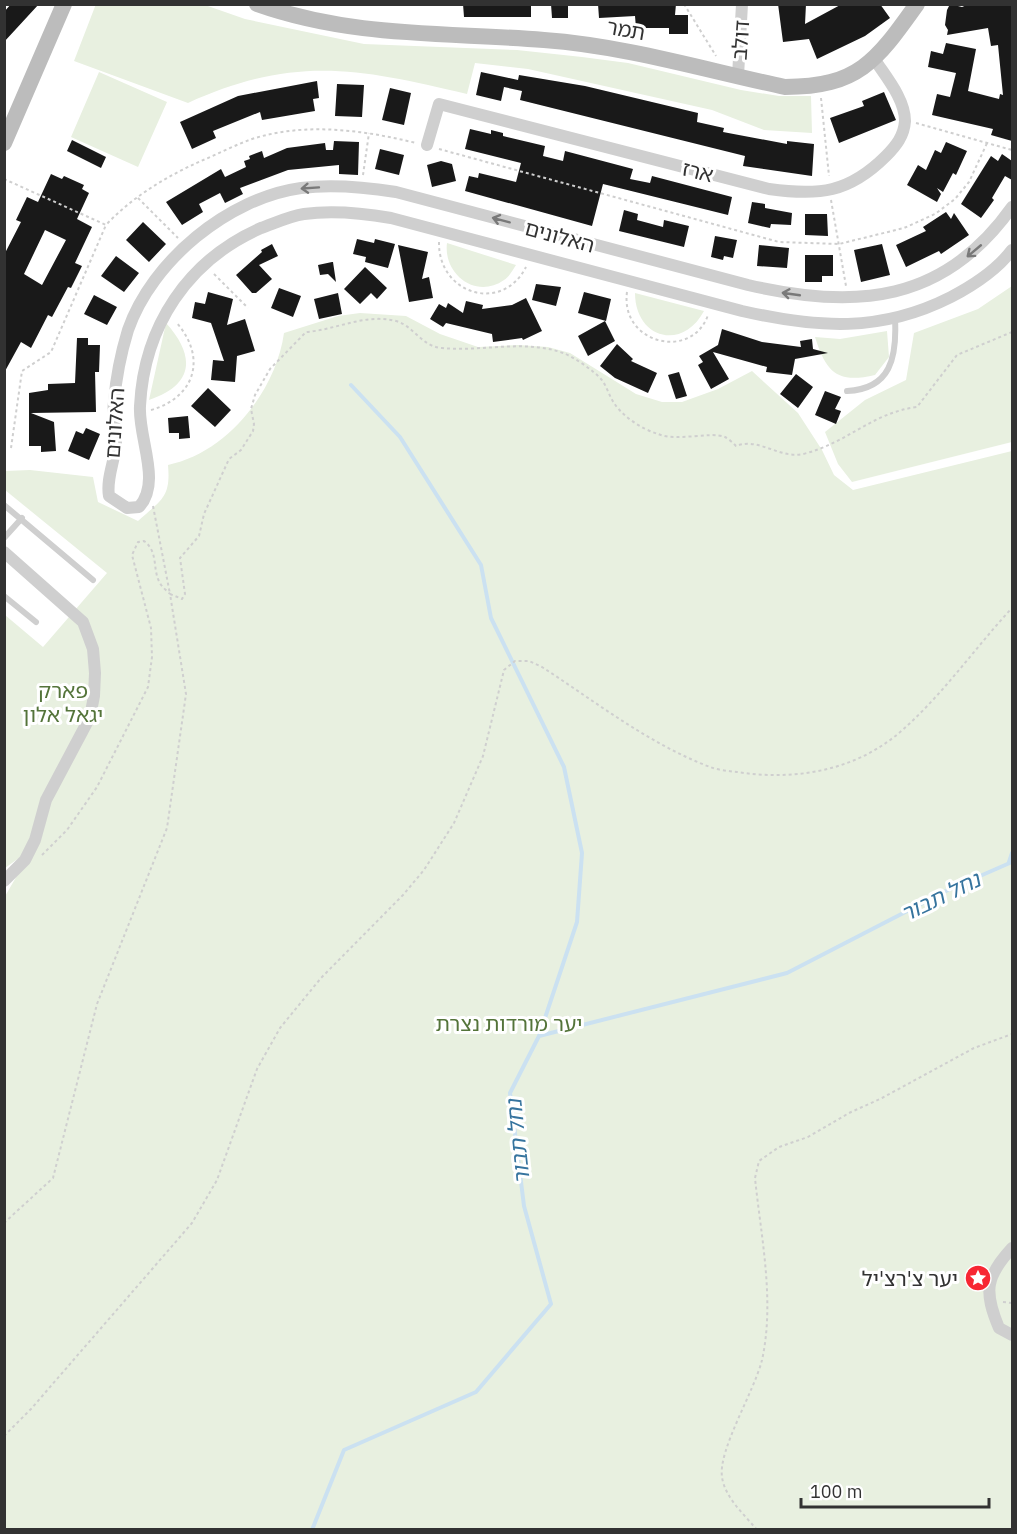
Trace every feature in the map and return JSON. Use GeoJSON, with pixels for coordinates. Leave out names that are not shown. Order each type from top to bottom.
{"type":"FeatureCollection","features":[{"type":"Feature","properties":{"kind":"street"},"geometry":{"type":"LineString","coordinates":[[4,143],[64,4]]}},
{"type":"Feature","properties":{"kind":"street","name":"תמר"},"geometry":{"type":"LineString","coordinates":[[257,4],[311,20],[354,29],[566,42],[630,51],[785,87],[804,87],[858,72],[875,60],[917,4]]}},
{"type":"Feature","properties":{"kind":"street","name":"דולב"},"geometry":{"type":"LineString","coordinates":[[732,75],[742,4]]}},
{"type":"Feature","properties":{"kind":"street"},"geometry":{"type":"LineString","coordinates":[[875,60],[901,103],[905,120]]}},
{"type":"Feature","properties":{"kind":"street","name":"ארז"},"geometry":{"type":"LineString","coordinates":[[427,145],[439,104],[769,189],[803,194],[830,191],[854,182],[872,170],[896,146],[903,134],[905,120]]}},
{"type":"Feature","properties":{"kind":"street","name":"האלונים"},"geometry":{"type":"LineString","coordinates":[[1012,207],[990,237],[954,266],[908,289],[878,297],[849,299],[778,292],[396,192],[361,186],[299,188],[238,210],[212,225],[165,265],[148,288],[137,308],[123,349],[114,402],[115,455],[107,485],[109,496],[127,508],[139,507],[146,499],[150,487],[140,413],[148,356],[164,313],[185,283],[226,246],[278,221],[303,214],[359,212],[774,318],[849,326],[917,313],[968,289],[990,273],[1012,250]]}},
{"type":"Feature","properties":{"kind":"street"},"geometry":{"type":"LineString","coordinates":[[4,552],[83,622],[93,649],[95,673],[90,717],[46,800],[35,840],[25,860],[4,881]]}},
{"type":"Feature","properties":{"kind":"street"},"geometry":{"type":"LineString","coordinates":[[1012,1248],[999,1262],[989,1282],[988,1302],[999,1328],[1012,1335]]}},
{"type":"Feature","properties":{"kind":"lane"},"geometry":{"type":"LineString","coordinates":[[846,391],[864,390],[877,382],[888,370],[896,342],[895,319]]}},
{"type":"Feature","properties":{"kind":"lane"},"geometry":{"type":"LineString","coordinates":[[4,505],[93,580]]}},
{"type":"Feature","properties":{"kind":"lane"},"geometry":{"type":"LineString","coordinates":[[4,538],[22,518]]}},
{"type":"Feature","properties":{"kind":"lane"},"geometry":{"type":"LineString","coordinates":[[4,596],[36,622]]}},
{"type":"Feature","properties":{"kind":"path"},"geometry":{"type":"LineString","coordinates":[[684,4],[732,75]]}},
{"type":"Feature","properties":{"kind":"path"},"geometry":{"type":"LineString","coordinates":[[905,120],[988,141],[1012,150]]}},
{"type":"Feature","properties":{"kind":"path"},"geometry":{"type":"LineString","coordinates":[[11,448],[22,371],[51,352],[106,225],[118,212],[182,170],[253,139],[292,131],[328,129],[369,133],[427,145],[779,242],[810,244],[839,244],[904,228],[935,214],[955,199],[969,182],[988,141]]}},
{"type":"Feature","properties":{"kind":"path"},"geometry":{"type":"LineString","coordinates":[[361,186],[369,133]]}},
{"type":"Feature","properties":{"kind":"path"},"geometry":{"type":"LineString","coordinates":[[4,179],[106,225]]}},
{"type":"Feature","properties":{"kind":"path"},"geometry":{"type":"LineString","coordinates":[[440,231],[439,254],[443,268],[452,281],[461,288],[476,293],[492,293],[516,282],[531,255]]}},
{"type":"Feature","properties":{"kind":"path"},"geometry":{"type":"LineString","coordinates":[[629,281],[626,296],[631,322],[638,331],[652,339],[686,339],[697,333],[704,325],[712,303]]}},
{"type":"Feature","properties":{"kind":"path"},"geometry":{"type":"LineString","coordinates":[[140,413],[171,401],[182,392],[195,370],[195,356],[188,340],[181,328],[164,313]]}},
{"type":"Feature","properties":{"kind":"path"},"geometry":{"type":"LineString","coordinates":[[25,860],[31,862],[47,852],[97,787],[148,687],[152,657],[151,628],[140,576],[132,555],[138,542],[144,541],[150,546],[159,582],[170,594],[182,599],[185,594],[180,558],[199,536],[204,514],[229,459],[241,450],[253,431],[251,410],[255,395],[270,369],[306,332],[321,331],[357,320],[394,321],[408,326],[424,342],[438,348],[468,350],[512,345],[564,353],[601,378],[615,405],[630,418],[658,435],[672,438],[724,437],[736,446],[743,443],[758,444],[786,455],[801,454],[837,443],[881,416],[895,410],[917,407],[957,355],[1012,332]]}},
{"type":"Feature","properties":{"kind":"path"},"geometry":{"type":"LineString","coordinates":[[4,1223],[53,1178],[97,1004],[167,828],[186,694],[150,487]]}},
{"type":"Feature","properties":{"kind":"path"},"geometry":{"type":"LineString","coordinates":[[4,1436],[32,1409],[192,1223],[217,1180],[257,1069],[280,1028],[321,978],[424,870],[454,823],[483,756],[504,670],[515,661],[529,661],[542,667],[664,746],[712,768],[763,776],[812,773],[848,764],[873,751],[899,733],[940,692],[1012,608]]}},
{"type":"Feature","properties":{"kind":"path"},"geometry":{"type":"LineString","coordinates":[[757,1530],[726,1493],[722,1476],[722,1459],[752,1393],[762,1361],[766,1331],[767,1294],[755,1178],[759,1161],[779,1147],[808,1137],[974,1048],[1012,1034]]}},
{"type":"Feature","properties":{"kind":"green space"},"geometry":{"type":"Polygon","coordinates":[[[96,4],[205,5],[245,19],[364,44],[517,50],[628,63],[741,90],[779,96],[811,96],[812,133],[764,130],[712,110],[528,69],[475,63],[467,94],[359,73],[294,72],[226,88],[188,103],[74,61],[96,4]]]}},
{"type":"Feature","properties":{"kind":"green space"},"geometry":{"type":"Polygon","coordinates":[[[99,72],[167,102],[138,167],[71,137],[99,72]]]}},
{"type":"Feature","properties":{"kind":"green space"},"geometry":{"type":"Polygon","coordinates":[[[447,243],[516,265],[506,279],[483,287],[473,285],[464,281],[450,265],[447,243]]]}},
{"type":"Feature","properties":{"kind":"green space"},"geometry":{"type":"Polygon","coordinates":[[[1012,286],[1012,442],[852,482],[838,464],[825,432],[865,400],[906,380],[914,333],[978,309],[1012,286]]]}},
{"type":"Feature","properties":{"kind":"green space"},"geometry":{"type":"Polygon","coordinates":[[[635,293],[704,311],[695,324],[684,332],[672,335],[661,334],[651,329],[643,321],[637,308],[635,293]]]}},
{"type":"Feature","properties":{"kind":"green space","name":"יער מורדות נצרת"},"geometry":{"type":"Polygon","coordinates":[[[360,313],[406,316],[440,334],[478,347],[518,345],[548,347],[570,353],[636,394],[662,402],[682,402],[718,389],[752,371],[798,413],[822,450],[834,475],[853,490],[1012,451],[1012,1529],[5,1529],[4,898],[33,848],[5,868],[5,615],[43,647],[107,573],[5,490],[5,471],[30,470],[93,477],[98,502],[138,521],[158,503],[166,492],[169,476],[168,465],[190,458],[210,447],[229,433],[245,416],[271,376],[284,333],[338,316],[360,313]]]}},
{"type":"Feature","properties":{"kind":"green space"},"geometry":{"type":"Polygon","coordinates":[[[166,323],[182,347],[186,358],[186,368],[182,378],[175,386],[164,394],[149,400],[166,323]]]}},
{"type":"Feature","properties":{"kind":"green space"},"geometry":{"type":"Polygon","coordinates":[[[887,331],[889,357],[875,375],[851,378],[842,376],[829,367],[815,337],[840,339],[887,331]]]}},
{"type":"Feature","properties":{"kind":"building"},"geometry":{"type":"Polygon","coordinates":[[[11,4],[39,4],[4,42],[4,12],[11,4]]]}},
{"type":"Feature","properties":{"kind":"building"},"geometry":{"type":"Polygon","coordinates":[[[463,4],[531,4],[531,17],[464,17],[463,4]]]}},
{"type":"Feature","properties":{"kind":"building"},"geometry":{"type":"Polygon","coordinates":[[[551,4],[568,4],[568,18],[552,18],[551,4]]]}},
{"type":"Feature","properties":{"kind":"building"},"geometry":{"type":"Polygon","coordinates":[[[598,4],[676,4],[675,15],[688,15],[688,34],[669,34],[669,28],[636,28],[635,16],[599,18],[598,4]]]}},
{"type":"Feature","properties":{"kind":"building"},"geometry":{"type":"Polygon","coordinates":[[[778,4],[806,4],[805,24],[842,4],[880,4],[890,18],[865,36],[817,59],[809,39],[783,42],[778,4]]]}},
{"type":"Feature","properties":{"kind":"building"},"geometry":{"type":"Polygon","coordinates":[[[950,4],[962,7],[969,4],[1012,4],[1012,141],[991,135],[993,129],[932,115],[937,94],[950,97],[956,73],[928,67],[931,51],[943,54],[946,43],[976,49],[968,91],[999,99],[1000,94],[1003,95],[998,45],[991,46],[988,28],[947,35],[948,30],[945,25],[950,4]]]}},
{"type":"Feature","properties":{"kind":"building"},"geometry":{"type":"Polygon","coordinates":[[[481,72],[518,80],[519,75],[585,86],[698,113],[697,122],[724,128],[723,132],[787,144],[787,141],[814,144],[812,176],[743,166],[745,156],[520,100],[522,91],[504,87],[501,101],[476,95],[481,72]]]}},
{"type":"Feature","properties":{"kind":"building"},"geometry":{"type":"Polygon","coordinates":[[[317,81],[319,98],[313,99],[315,111],[262,120],[260,112],[213,131],[216,138],[192,149],[180,122],[238,96],[317,81]]]}},
{"type":"Feature","properties":{"kind":"building"},"geometry":{"type":"Polygon","coordinates":[[[337,84],[364,85],[362,117],[335,116],[337,84]]]}},
{"type":"Feature","properties":{"kind":"building"},"geometry":{"type":"Polygon","coordinates":[[[390,88],[411,93],[404,125],[382,120],[390,88]]]}},
{"type":"Feature","properties":{"kind":"building"},"geometry":{"type":"Polygon","coordinates":[[[884,92],[896,120],[839,143],[830,118],[864,106],[862,101],[884,92]]]}},
{"type":"Feature","properties":{"kind":"building"},"geometry":{"type":"Polygon","coordinates":[[[470,129],[491,134],[491,130],[503,133],[503,136],[545,146],[543,156],[563,161],[565,151],[633,169],[630,179],[650,183],[652,176],[732,197],[728,215],[603,184],[592,226],[465,191],[469,176],[478,178],[479,173],[516,182],[521,163],[465,149],[470,129]]]}},
{"type":"Feature","properties":{"kind":"building"},"geometry":{"type":"Polygon","coordinates":[[[72,140],[106,157],[101,168],[67,151],[72,140]]]}},
{"type":"Feature","properties":{"kind":"building"},"geometry":{"type":"Polygon","coordinates":[[[334,141],[359,142],[358,175],[339,174],[339,165],[288,170],[240,188],[243,194],[225,203],[220,193],[199,204],[203,212],[182,225],[166,202],[221,169],[225,177],[246,167],[244,161],[250,159],[249,156],[262,151],[264,158],[287,148],[325,143],[326,150],[333,150],[334,141]]]}},
{"type":"Feature","properties":{"kind":"building"},"geometry":{"type":"Polygon","coordinates":[[[946,142],[967,151],[956,175],[953,173],[943,192],[937,188],[941,194],[937,202],[907,185],[918,165],[926,170],[935,150],[941,153],[946,142]]]}},
{"type":"Feature","properties":{"kind":"building"},"geometry":{"type":"Polygon","coordinates":[[[380,149],[404,155],[399,175],[375,169],[380,149]]]}},
{"type":"Feature","properties":{"kind":"building"},"geometry":{"type":"Polygon","coordinates":[[[1002,154],[1012,161],[1012,180],[1005,176],[992,198],[994,200],[981,218],[961,204],[991,156],[998,161],[1002,154]]]}},
{"type":"Feature","properties":{"kind":"building"},"geometry":{"type":"Polygon","coordinates":[[[441,161],[452,164],[456,181],[432,187],[427,165],[441,161]]]}},
{"type":"Feature","properties":{"kind":"building"},"geometry":{"type":"Polygon","coordinates":[[[51,174],[62,179],[64,176],[84,185],[82,189],[89,193],[77,219],[92,227],[75,263],[82,266],[71,288],[68,287],[52,317],[48,315],[31,348],[21,342],[4,373],[4,255],[21,222],[16,220],[27,197],[38,202],[51,174]],[[45,230],[24,274],[42,285],[66,240],[45,230]]]}},
{"type":"Feature","properties":{"kind":"building"},"geometry":{"type":"Polygon","coordinates":[[[752,202],[765,204],[765,208],[792,213],[791,225],[771,224],[770,228],[748,223],[752,202]]]}},
{"type":"Feature","properties":{"kind":"building"},"geometry":{"type":"Polygon","coordinates":[[[624,210],[638,214],[637,220],[663,227],[664,220],[689,226],[684,247],[619,231],[624,210]]]}},
{"type":"Feature","properties":{"kind":"building"},"geometry":{"type":"Polygon","coordinates":[[[946,212],[951,219],[954,213],[969,235],[941,254],[939,251],[906,267],[896,245],[926,231],[923,227],[946,212]]]}},
{"type":"Feature","properties":{"kind":"building"},"geometry":{"type":"Polygon","coordinates":[[[805,214],[827,214],[828,236],[805,235],[805,214]]]}},
{"type":"Feature","properties":{"kind":"building"},"geometry":{"type":"Polygon","coordinates":[[[143,222],[166,244],[149,262],[126,240],[143,222]]]}},
{"type":"Feature","properties":{"kind":"building"},"geometry":{"type":"Polygon","coordinates":[[[715,236],[737,240],[733,258],[724,256],[723,260],[711,257],[715,236]]]}},
{"type":"Feature","properties":{"kind":"building"},"geometry":{"type":"Polygon","coordinates":[[[357,239],[374,243],[375,239],[395,244],[388,268],[365,262],[366,257],[353,254],[357,239]]]}},
{"type":"Feature","properties":{"kind":"building"},"geometry":{"type":"Polygon","coordinates":[[[272,244],[278,256],[259,265],[272,279],[256,293],[252,293],[236,275],[262,252],[261,250],[272,244]]]}},
{"type":"Feature","properties":{"kind":"building"},"geometry":{"type":"Polygon","coordinates":[[[882,244],[890,275],[861,282],[854,250],[882,244]]]}},
{"type":"Feature","properties":{"kind":"building"},"geometry":{"type":"Polygon","coordinates":[[[398,245],[428,252],[422,279],[429,277],[433,298],[409,302],[398,245]]]}},
{"type":"Feature","properties":{"kind":"building"},"geometry":{"type":"Polygon","coordinates":[[[759,245],[789,248],[787,268],[757,266],[759,245]]]}},
{"type":"Feature","properties":{"kind":"building"},"geometry":{"type":"Polygon","coordinates":[[[805,255],[833,255],[833,276],[822,276],[822,282],[805,282],[805,255]]]}},
{"type":"Feature","properties":{"kind":"building"},"geometry":{"type":"Polygon","coordinates":[[[116,256],[139,273],[124,292],[101,276],[116,256]]]}},
{"type":"Feature","properties":{"kind":"building"},"geometry":{"type":"Polygon","coordinates":[[[333,262],[336,282],[328,274],[320,275],[318,265],[333,262]]]}},
{"type":"Feature","properties":{"kind":"building"},"geometry":{"type":"Polygon","coordinates":[[[365,267],[387,288],[377,299],[371,293],[360,304],[344,289],[365,267]]]}},
{"type":"Feature","properties":{"kind":"building"},"geometry":{"type":"Polygon","coordinates":[[[536,284],[561,287],[556,306],[532,300],[536,284]]]}},
{"type":"Feature","properties":{"kind":"building"},"geometry":{"type":"Polygon","coordinates":[[[279,288],[301,296],[293,317],[271,308],[279,288]]]}},
{"type":"Feature","properties":{"kind":"building"},"geometry":{"type":"Polygon","coordinates":[[[208,292],[233,299],[227,325],[245,319],[255,351],[237,356],[235,382],[211,380],[213,360],[224,361],[211,323],[192,318],[195,302],[205,304],[208,292]]]}},
{"type":"Feature","properties":{"kind":"building"},"geometry":{"type":"Polygon","coordinates":[[[584,292],[611,299],[606,321],[578,313],[584,292]]]}},
{"type":"Feature","properties":{"kind":"building"},"geometry":{"type":"Polygon","coordinates":[[[338,293],[342,314],[319,319],[314,299],[338,293]]]}},
{"type":"Feature","properties":{"kind":"building"},"geometry":{"type":"Polygon","coordinates":[[[94,295],[117,307],[107,325],[84,314],[94,295]]]}},
{"type":"Feature","properties":{"kind":"building"},"geometry":{"type":"Polygon","coordinates":[[[526,298],[542,331],[523,340],[522,338],[493,342],[492,334],[446,323],[443,327],[430,319],[439,304],[446,308],[448,303],[463,313],[466,301],[483,305],[482,309],[512,305],[526,298]]]}},
{"type":"Feature","properties":{"kind":"building"},"geometry":{"type":"Polygon","coordinates":[[[605,321],[615,341],[588,356],[578,336],[605,321]]]}},
{"type":"Feature","properties":{"kind":"building"},"geometry":{"type":"Polygon","coordinates":[[[722,329],[762,342],[801,347],[800,341],[812,339],[813,349],[828,353],[795,359],[792,375],[766,372],[767,367],[713,352],[729,379],[711,389],[698,365],[703,362],[699,356],[718,345],[722,329]]]}},
{"type":"Feature","properties":{"kind":"building"},"geometry":{"type":"Polygon","coordinates":[[[77,338],[88,338],[88,345],[100,345],[99,372],[95,372],[96,412],[31,413],[54,422],[56,451],[41,452],[41,446],[29,446],[29,393],[48,390],[48,384],[75,383],[77,338]]]}},
{"type":"Feature","properties":{"kind":"building"},"geometry":{"type":"Polygon","coordinates":[[[617,344],[633,359],[631,361],[657,373],[648,393],[615,378],[600,366],[617,344]]]}},
{"type":"Feature","properties":{"kind":"building"},"geometry":{"type":"Polygon","coordinates":[[[679,372],[687,396],[676,399],[668,375],[679,372]]]}},
{"type":"Feature","properties":{"kind":"building"},"geometry":{"type":"Polygon","coordinates":[[[796,374],[813,387],[798,408],[780,394],[796,374]]]}},
{"type":"Feature","properties":{"kind":"building"},"geometry":{"type":"Polygon","coordinates":[[[208,388],[231,410],[215,427],[191,406],[208,388]]]}},
{"type":"Feature","properties":{"kind":"building"},"geometry":{"type":"Polygon","coordinates":[[[825,391],[841,397],[835,409],[841,411],[836,424],[815,415],[825,391]]]}},
{"type":"Feature","properties":{"kind":"building"},"geometry":{"type":"Polygon","coordinates":[[[188,416],[190,438],[179,439],[179,433],[169,433],[168,418],[188,416]]]}},
{"type":"Feature","properties":{"kind":"building"},"geometry":{"type":"Polygon","coordinates":[[[86,428],[100,434],[89,460],[68,451],[76,431],[83,434],[86,428]]]}},
{"type":"Feature","properties":{"kind":"waterway"},"geometry":{"type":"LineString","coordinates":[[351,385],[400,437],[481,565],[491,618],[564,767],[582,853],[577,922],[539,1036]]}},
{"type":"Feature","properties":{"kind":"waterway"},"geometry":{"type":"LineString","coordinates":[[1009,862],[1012,853]]}},
{"type":"Feature","properties":{"kind":"waterway","name":"נחל תבור"},"geometry":{"type":"LineString","coordinates":[[312,1530],[344,1450],[476,1392],[551,1304],[524,1206],[510,1093],[539,1036],[787,973],[948,890],[1012,862]]}},
{"type":"Feature","properties":{"kind":"place","name":"יער צ'רצ'יל"},"geometry":{"type":"Point","coordinates":[978,1278]}},
{"type":"Feature","properties":{"kind":"park label","name":"פארק יגאל אלון"},"geometry":{"type":"Point","coordinates":[63,702]}}]}
